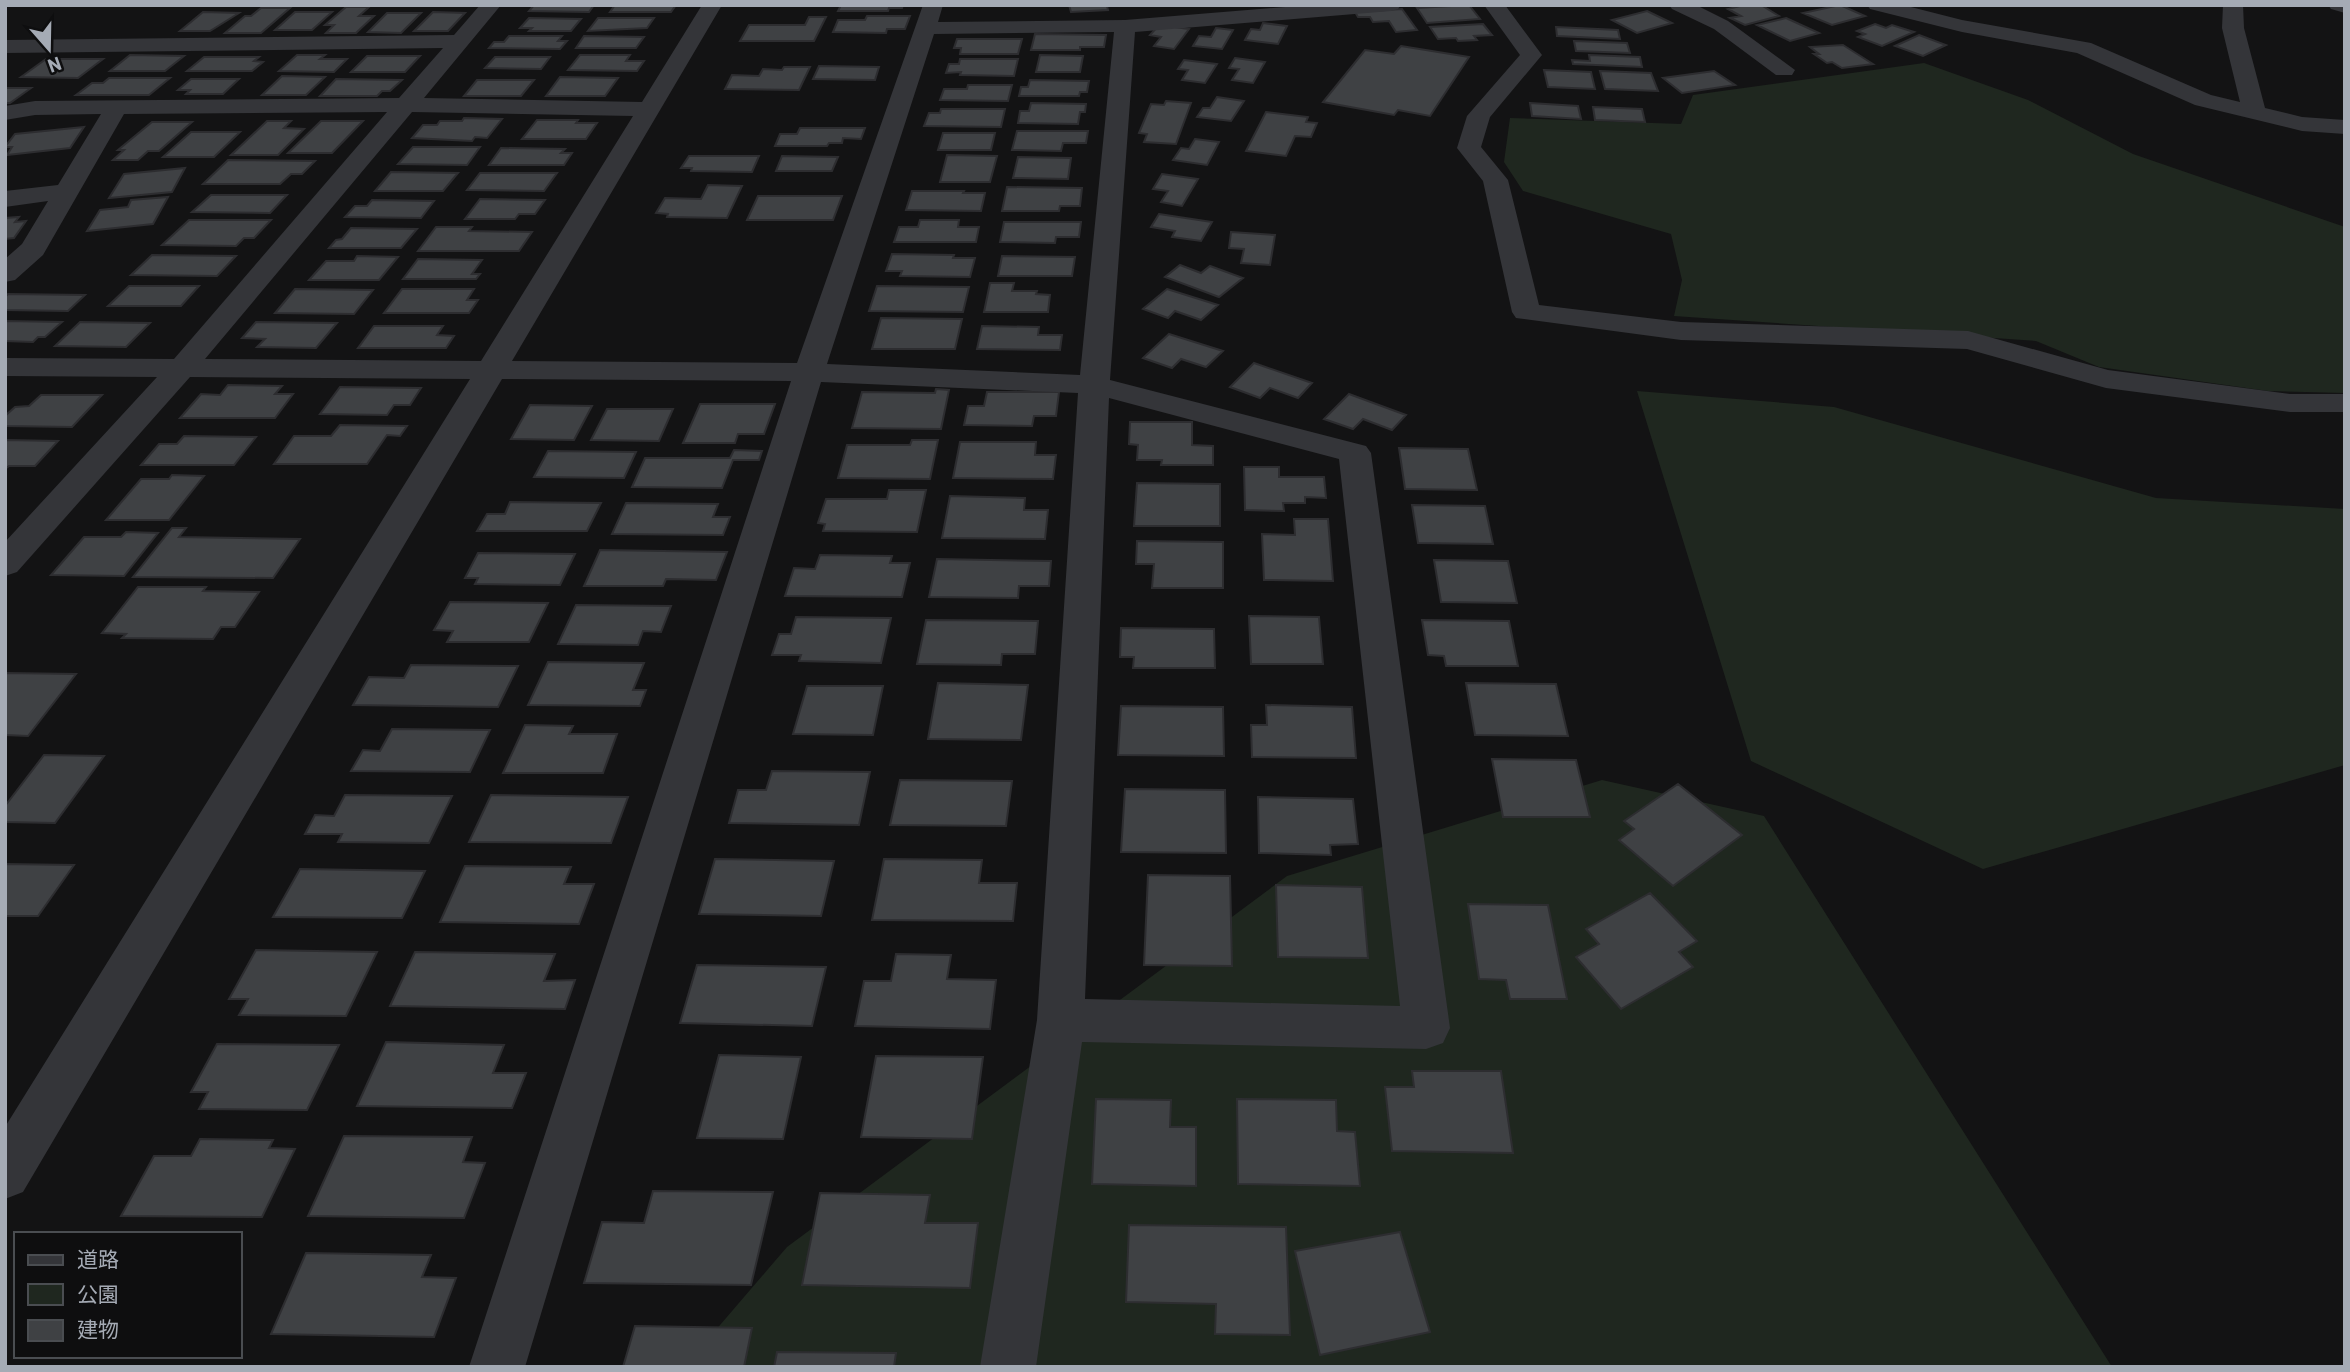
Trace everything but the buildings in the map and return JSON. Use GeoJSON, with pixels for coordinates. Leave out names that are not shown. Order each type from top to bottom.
{"type":"FeatureCollection","features":[{"type":"Feature","properties":{"kind":"street"},"geometry":{"type":"LineString","coordinates":[[5,564],[182,368],[491,5]]}},
{"type":"Feature","properties":{"kind":"street"},"geometry":{"type":"LineString","coordinates":[[5,1174],[495,369],[712,5]]}},
{"type":"Feature","properties":{"kind":"street"},"geometry":{"type":"LineString","coordinates":[[497,1367],[809,372],[930,17],[1125,26],[1391,5]]}},
{"type":"Feature","properties":{"kind":"street"},"geometry":{"type":"LineString","coordinates":[[1494,5],[1531,55],[1479,116],[1469,148],[1495,180],[1526,312],[1681,331],[1968,340],[2106,379],[2290,403],[2345,403]]}},
{"type":"Feature","properties":{"kind":"street"},"geometry":{"type":"LineString","coordinates":[[1679,5],[1721,24],[1784,70]]}},
{"type":"Feature","properties":{"kind":"street"},"geometry":{"type":"LineString","coordinates":[[1877,5],[1962,26],[2083,48],[2203,100],[2302,124],[2345,127]]}},
{"type":"Feature","properties":{"kind":"street"},"geometry":{"type":"LineString","coordinates":[[2233,5],[2233,28],[2253,112]]}},
{"type":"Feature","properties":{"kind":"street"},"geometry":{"type":"LineString","coordinates":[[2338,5],[2345,7]]}},
{"type":"Feature","properties":{"kind":"street"},"geometry":{"type":"LineString","coordinates":[[1008,1367],[1061,1020],[1094,385],[1125,26]]}},
{"type":"Feature","properties":{"kind":"street"},"geometry":{"type":"LineString","coordinates":[[5,47],[460,41]]}},
{"type":"Feature","properties":{"kind":"street"},"geometry":{"type":"LineString","coordinates":[[5,113],[35,108],[117,107],[650,109]]}},
{"type":"Feature","properties":{"kind":"street"},"geometry":{"type":"LineString","coordinates":[[5,274],[33,250],[117,107]]}},
{"type":"Feature","properties":{"kind":"street"},"geometry":{"type":"LineString","coordinates":[[5,199],[68,191]]}},
{"type":"Feature","properties":{"kind":"street"},"geometry":{"type":"LineString","coordinates":[[5,367],[809,372],[1094,385],[1354,453],[1426,1028],[1061,1020]]}},
{"type":"Feature","properties":{"kind":"green space"},"geometry":{"type":"Polygon","coordinates":[[[1924,63],[2028,100],[2133,154],[2345,227],[2345,393],[2268,391],[2099,367],[2036,341],[1674,316],[1682,280],[1671,234],[1523,191],[1504,162],[1510,118],[1681,124],[1693,95],[1924,63]]]}},
{"type":"Feature","properties":{"kind":"green space"},"geometry":{"type":"Polygon","coordinates":[[[1637,391],[1834,407],[2156,498],[2345,509],[2345,765],[1983,869],[1751,761],[1637,391]]]}},
{"type":"Feature","properties":{"kind":"green space"},"geometry":{"type":"Polygon","coordinates":[[[1602,780],[1764,816],[2112,1367],[684,1367],[787,1247],[1287,876],[1602,780]]]}}]}
